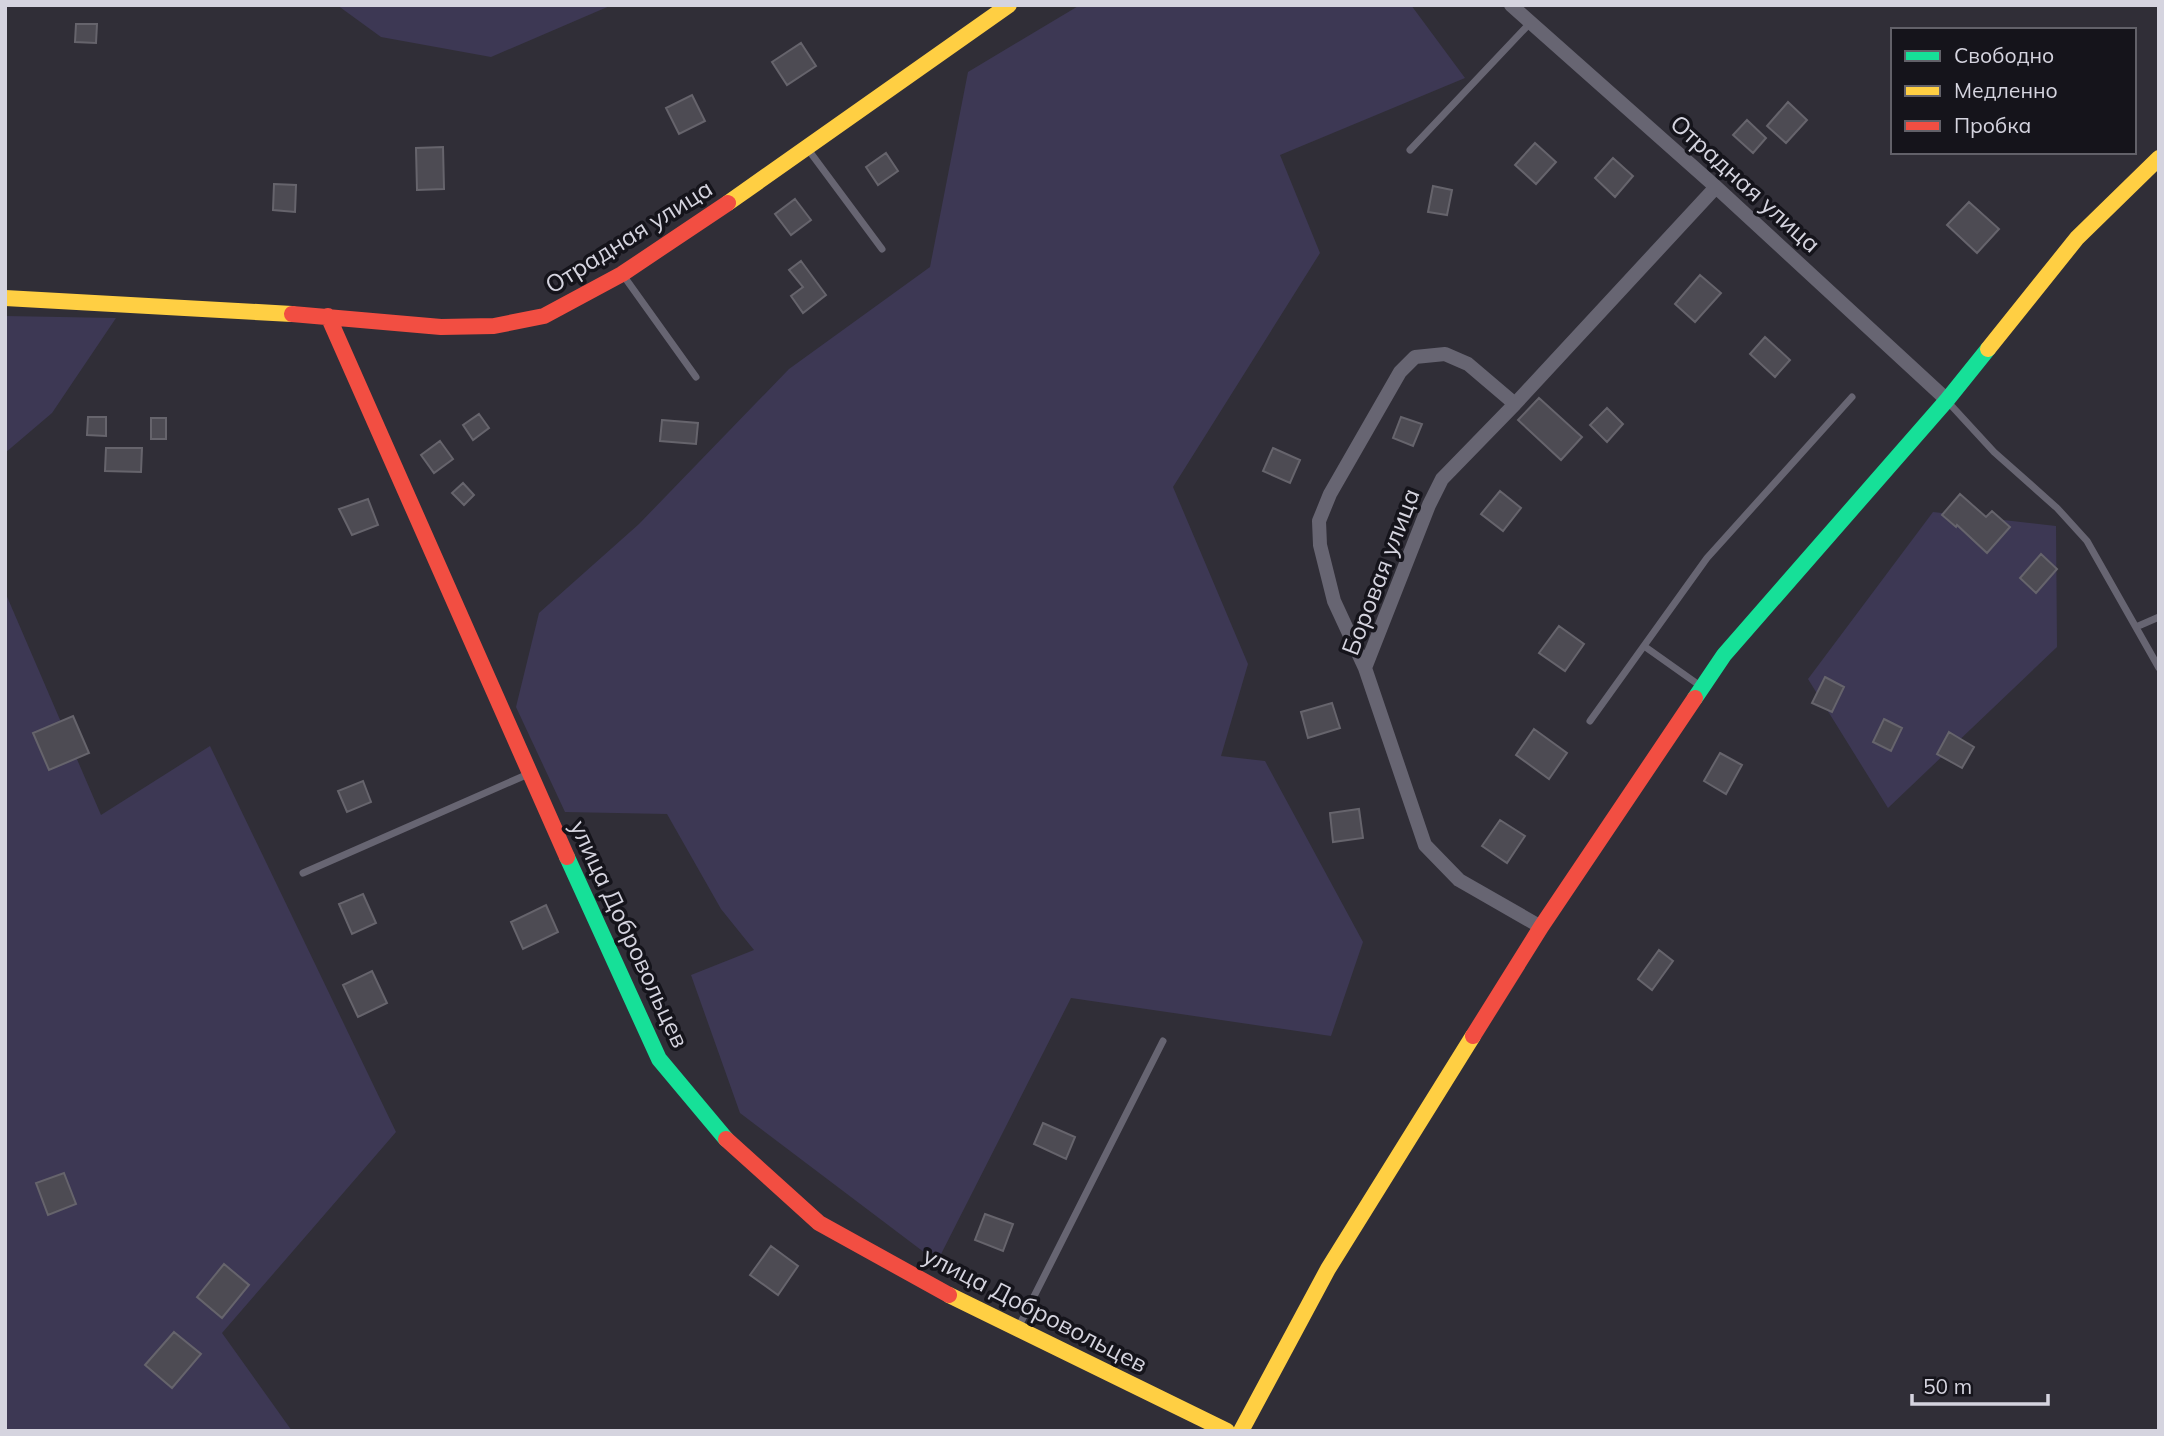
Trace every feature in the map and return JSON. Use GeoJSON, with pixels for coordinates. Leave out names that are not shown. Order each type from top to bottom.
{"type":"FeatureCollection","features":[{"type":"Feature","properties":{"kind":"street","name":"Отрадная улица"},"geometry":{"type":"LineString","coordinates":[[5,298],[328,316],[441,327],[494,326],[544,316],[622,274],[807,149],[1009,5]]}},
{"type":"Feature","properties":{"kind":"street","name":"Отрадная улица"},"geometry":{"type":"LineString","coordinates":[[1516,7],[1947,400]]}},
{"type":"Feature","properties":{"kind":"street"},"geometry":{"type":"LineString","coordinates":[[1241,1431],[1328,1269],[1541,927],[1724,655],[1947,400],[2077,238],[2159,158]]}},
{"type":"Feature","properties":{"kind":"street","name":"Боровая улица"},"geometry":{"type":"LineString","coordinates":[[1541,927],[1458,880],[1425,845],[1365,668],[1429,505],[1442,479],[1716,187]]}},
{"type":"Feature","properties":{"kind":"street","name":"улица Добровольцев"},"geometry":{"type":"LineString","coordinates":[[328,316],[659,1059],[733,1148],[819,1223],[939,1290],[1227,1431]]}},
{"type":"Feature","properties":{"kind":"street"},"geometry":{"type":"LineString","coordinates":[[1365,668],[1334,601],[1320,545],[1319,521],[1330,494],[1400,372],[1415,357],[1445,354],[1468,364],[1515,404]]}},
{"type":"Feature","properties":{"kind":"lane"},"geometry":{"type":"LineString","coordinates":[[1410,150],[1531,22]]}},
{"type":"Feature","properties":{"kind":"lane"},"geometry":{"type":"LineString","coordinates":[[807,149],[882,250]]}},
{"type":"Feature","properties":{"kind":"lane"},"geometry":{"type":"LineString","coordinates":[[622,274],[696,377]]}},
{"type":"Feature","properties":{"kind":"lane"},"geometry":{"type":"LineString","coordinates":[[1590,721],[1707,558],[1852,397]]}},
{"type":"Feature","properties":{"kind":"lane"},"geometry":{"type":"LineString","coordinates":[[1947,400],[1994,452],[2057,508],[2087,541],[2159,668]]}},
{"type":"Feature","properties":{"kind":"lane"},"geometry":{"type":"LineString","coordinates":[[2136,627],[2159,617]]}},
{"type":"Feature","properties":{"kind":"lane"},"geometry":{"type":"LineString","coordinates":[[1644,646],[1703,687]]}},
{"type":"Feature","properties":{"kind":"lane"},"geometry":{"type":"LineString","coordinates":[[303,873],[530,774]]}},
{"type":"Feature","properties":{"kind":"lane"},"geometry":{"type":"LineString","coordinates":[[1018,1328],[1163,1041]]}},
{"type":"Feature","properties":{"kind":"shaded area"},"geometry":{"type":"Polygon","coordinates":[[[337,5],[612,5],[491,57],[381,37],[337,5]]]}},
{"type":"Feature","properties":{"kind":"shaded area"},"geometry":{"type":"Polygon","coordinates":[[[1080,5],[1411,5],[1465,78],[1280,155],[1320,253],[1173,487],[1248,664],[1221,756],[1265,761],[1363,942],[1331,1036],[1071,998],[937,1262],[740,1113],[691,975],[754,950],[721,909],[667,814],[565,812],[516,707],[539,613],[639,524],[789,369],[930,267],[968,72],[1080,5]]]}},
{"type":"Feature","properties":{"kind":"shaded area"},"geometry":{"type":"Polygon","coordinates":[[[5,316],[116,318],[52,413],[5,453],[5,316]]]}},
{"type":"Feature","properties":{"kind":"shaded area"},"geometry":{"type":"Polygon","coordinates":[[[1933,512],[2056,526],[2057,647],[1888,808],[1808,679],[1933,512]]]}},
{"type":"Feature","properties":{"kind":"shaded area"},"geometry":{"type":"Polygon","coordinates":[[[5,592],[101,815],[210,746],[396,1132],[222,1333],[292,1431],[5,1431],[5,592]]]}},
{"type":"Feature","properties":{"kind":"building"},"geometry":{"type":"Polygon","coordinates":[[[76,24],[97,24],[96,43],[75,42],[76,24]]]}},
{"type":"Feature","properties":{"kind":"building"},"geometry":{"type":"Polygon","coordinates":[[[801,43],[816,66],[787,85],[772,62],[801,43]]]}},
{"type":"Feature","properties":{"kind":"building"},"geometry":{"type":"Polygon","coordinates":[[[692,95],[705,121],[679,134],[666,108],[692,95]]]}},
{"type":"Feature","properties":{"kind":"building"},"geometry":{"type":"Polygon","coordinates":[[[1788,102],[1807,120],[1786,143],[1767,126],[1788,102]]]}},
{"type":"Feature","properties":{"kind":"building"},"geometry":{"type":"Polygon","coordinates":[[[1747,120],[1766,138],[1753,153],[1733,135],[1747,120]]]}},
{"type":"Feature","properties":{"kind":"building"},"geometry":{"type":"Polygon","coordinates":[[[1535,143],[1556,162],[1536,184],[1515,165],[1535,143]]]}},
{"type":"Feature","properties":{"kind":"building"},"geometry":{"type":"Polygon","coordinates":[[[443,147],[444,189],[417,190],[416,148],[443,147]]]}},
{"type":"Feature","properties":{"kind":"building"},"geometry":{"type":"Polygon","coordinates":[[[886,153],[898,171],[878,185],[866,167],[886,153]]]}},
{"type":"Feature","properties":{"kind":"building"},"geometry":{"type":"Polygon","coordinates":[[[1613,158],[1633,176],[1615,197],[1595,178],[1613,158]]]}},
{"type":"Feature","properties":{"kind":"building"},"geometry":{"type":"Polygon","coordinates":[[[274,184],[296,185],[295,212],[273,210],[274,184]]]}},
{"type":"Feature","properties":{"kind":"building"},"geometry":{"type":"Polygon","coordinates":[[[1433,186],[1452,190],[1447,215],[1428,212],[1433,186]]]}},
{"type":"Feature","properties":{"kind":"building"},"geometry":{"type":"Polygon","coordinates":[[[795,199],[811,220],[791,235],[775,214],[795,199]]]}},
{"type":"Feature","properties":{"kind":"building"},"geometry":{"type":"Polygon","coordinates":[[[1969,202],[1999,229],[1977,253],[1947,225],[1969,202]]]}},
{"type":"Feature","properties":{"kind":"building"},"geometry":{"type":"Polygon","coordinates":[[[801,261],[826,295],[803,313],[791,296],[803,287],[789,270],[801,261]]]}},
{"type":"Feature","properties":{"kind":"building"},"geometry":{"type":"Polygon","coordinates":[[[1700,275],[1721,293],[1695,322],[1675,304],[1700,275]]]}},
{"type":"Feature","properties":{"kind":"building"},"geometry":{"type":"Polygon","coordinates":[[[1765,337],[1790,360],[1775,377],[1750,354],[1765,337]]]}},
{"type":"Feature","properties":{"kind":"building"},"geometry":{"type":"Polygon","coordinates":[[[1539,398],[1582,437],[1561,460],[1518,420],[1539,398]]]}},
{"type":"Feature","properties":{"kind":"building"},"geometry":{"type":"Polygon","coordinates":[[[1607,408],[1623,424],[1607,442],[1590,425],[1607,408]]]}},
{"type":"Feature","properties":{"kind":"building"},"geometry":{"type":"Polygon","coordinates":[[[479,414],[489,428],[473,440],[463,425],[479,414]]]}},
{"type":"Feature","properties":{"kind":"building"},"geometry":{"type":"Polygon","coordinates":[[[88,417],[106,417],[106,436],[87,435],[88,417]]]}},
{"type":"Feature","properties":{"kind":"building"},"geometry":{"type":"Polygon","coordinates":[[[1401,417],[1422,424],[1413,446],[1393,438],[1401,417]]]}},
{"type":"Feature","properties":{"kind":"building"},"geometry":{"type":"Polygon","coordinates":[[[151,418],[166,418],[166,439],[151,439],[151,418]]]}},
{"type":"Feature","properties":{"kind":"building"},"geometry":{"type":"Polygon","coordinates":[[[662,420],[698,423],[696,444],[660,441],[662,420]]]}},
{"type":"Feature","properties":{"kind":"building"},"geometry":{"type":"Polygon","coordinates":[[[440,441],[453,459],[434,473],[421,455],[440,441]]]}},
{"type":"Feature","properties":{"kind":"building"},"geometry":{"type":"Polygon","coordinates":[[[106,448],[142,448],[141,472],[105,471],[106,448]]]}},
{"type":"Feature","properties":{"kind":"building"},"geometry":{"type":"Polygon","coordinates":[[[1273,448],[1300,460],[1290,483],[1263,471],[1273,448]]]}},
{"type":"Feature","properties":{"kind":"building"},"geometry":{"type":"Polygon","coordinates":[[[463,483],[474,495],[464,505],[452,493],[463,483]]]}},
{"type":"Feature","properties":{"kind":"building"},"geometry":{"type":"Polygon","coordinates":[[[1500,491],[1521,508],[1503,531],[1481,514],[1500,491]]]}},
{"type":"Feature","properties":{"kind":"building"},"geometry":{"type":"Polygon","coordinates":[[[1960,494],[1986,517],[1992,511],[2010,527],[1987,553],[1942,515],[1960,494]]]}},
{"type":"Feature","properties":{"kind":"building"},"geometry":{"type":"Polygon","coordinates":[[[368,499],[378,525],[352,535],[339,509],[368,499]]]}},
{"type":"Feature","properties":{"kind":"building"},"geometry":{"type":"Polygon","coordinates":[[[2041,554],[2057,569],[2036,593],[2020,578],[2041,554]]]}},
{"type":"Feature","properties":{"kind":"building"},"geometry":{"type":"Polygon","coordinates":[[[1559,626],[1584,644],[1565,671],[1539,653],[1559,626]]]}},
{"type":"Feature","properties":{"kind":"building"},"geometry":{"type":"Polygon","coordinates":[[[1825,677],[1844,687],[1832,712],[1812,703],[1825,677]]]}},
{"type":"Feature","properties":{"kind":"building"},"geometry":{"type":"Polygon","coordinates":[[[1332,703],[1340,728],[1308,738],[1301,712],[1332,703]]]}},
{"type":"Feature","properties":{"kind":"building"},"geometry":{"type":"Polygon","coordinates":[[[73,716],[89,753],[49,770],[33,733],[73,716]]]}},
{"type":"Feature","properties":{"kind":"building"},"geometry":{"type":"Polygon","coordinates":[[[1884,719],[1902,728],[1891,751],[1873,742],[1884,719]]]}},
{"type":"Feature","properties":{"kind":"building"},"geometry":{"type":"Polygon","coordinates":[[[1534,729],[1567,753],[1549,779],[1516,755],[1534,729]]]}},
{"type":"Feature","properties":{"kind":"building"},"geometry":{"type":"Polygon","coordinates":[[[1949,732],[1974,747],[1962,768],[1937,754],[1949,732]]]}},
{"type":"Feature","properties":{"kind":"building"},"geometry":{"type":"Polygon","coordinates":[[[1720,753],[1742,765],[1726,794],[1704,781],[1720,753]]]}},
{"type":"Feature","properties":{"kind":"building"},"geometry":{"type":"Polygon","coordinates":[[[363,781],[371,802],[347,812],[338,791],[363,781]]]}},
{"type":"Feature","properties":{"kind":"building"},"geometry":{"type":"Polygon","coordinates":[[[1359,809],[1363,838],[1333,842],[1330,813],[1359,809]]]}},
{"type":"Feature","properties":{"kind":"building"},"geometry":{"type":"Polygon","coordinates":[[[1500,820],[1525,836],[1507,863],[1482,846],[1500,820]]]}},
{"type":"Feature","properties":{"kind":"building"},"geometry":{"type":"Polygon","coordinates":[[[363,894],[376,923],[352,934],[339,904],[363,894]]]}},
{"type":"Feature","properties":{"kind":"building"},"geometry":{"type":"Polygon","coordinates":[[[546,905],[558,932],[523,949],[511,922],[546,905]]]}},
{"type":"Feature","properties":{"kind":"building"},"geometry":{"type":"Polygon","coordinates":[[[1659,950],[1673,961],[1652,990],[1638,979],[1659,950]]]}},
{"type":"Feature","properties":{"kind":"building"},"geometry":{"type":"Polygon","coordinates":[[[372,971],[387,1003],[358,1017],[343,985],[372,971]]]}},
{"type":"Feature","properties":{"kind":"building"},"geometry":{"type":"Polygon","coordinates":[[[1043,1123],[1075,1137],[1066,1159],[1034,1144],[1043,1123]]]}},
{"type":"Feature","properties":{"kind":"building"},"geometry":{"type":"Polygon","coordinates":[[[64,1173],[76,1204],[48,1215],[36,1183],[64,1173]]]}},
{"type":"Feature","properties":{"kind":"building"},"geometry":{"type":"Polygon","coordinates":[[[985,1214],[1013,1224],[1003,1251],[975,1240],[985,1214]]]}},
{"type":"Feature","properties":{"kind":"building"},"geometry":{"type":"Polygon","coordinates":[[[771,1246],[798,1266],[778,1295],[750,1275],[771,1246]]]}},
{"type":"Feature","properties":{"kind":"building"},"geometry":{"type":"Polygon","coordinates":[[[224,1264],[249,1285],[222,1318],[197,1297],[224,1264]]]}},
{"type":"Feature","properties":{"kind":"building"},"geometry":{"type":"Polygon","coordinates":[[[174,1332],[201,1354],[172,1388],[145,1365],[174,1332]]]}},
{"type":"Feature","properties":{"kind":"traffic: fast"},"geometry":{"type":"LineString","coordinates":[[1695,698],[1724,655],[1947,400],[1988,349]]}},
{"type":"Feature","properties":{"kind":"traffic: fast"},"geometry":{"type":"LineString","coordinates":[[567,857],[659,1059],[726,1139]]}},
{"type":"Feature","properties":{"kind":"traffic: slow"},"geometry":{"type":"LineString","coordinates":[[728,203],[1009,5]]}},
{"type":"Feature","properties":{"kind":"traffic: slow"},"geometry":{"type":"LineString","coordinates":[[1988,349],[2077,238],[2159,158]]}},
{"type":"Feature","properties":{"kind":"traffic: slow"},"geometry":{"type":"LineString","coordinates":[[5,298],[292,314]]}},
{"type":"Feature","properties":{"kind":"traffic: slow"},"geometry":{"type":"LineString","coordinates":[[1241,1431],[1328,1269],[1473,1036]]}},
{"type":"Feature","properties":{"kind":"traffic: slow"},"geometry":{"type":"LineString","coordinates":[[949,1295],[1227,1431]]}},
{"type":"Feature","properties":{"kind":"traffic: jam"},"geometry":{"type":"LineString","coordinates":[[292,314],[441,327],[494,326],[544,316],[622,274],[728,203]]}},
{"type":"Feature","properties":{"kind":"traffic: jam"},"geometry":{"type":"LineString","coordinates":[[328,316],[567,857]]}},
{"type":"Feature","properties":{"kind":"traffic: jam"},"geometry":{"type":"LineString","coordinates":[[1473,1036],[1541,927],[1695,698]]}},
{"type":"Feature","properties":{"kind":"traffic: jam"},"geometry":{"type":"LineString","coordinates":[[726,1139],[819,1223],[949,1295]]}}]}
